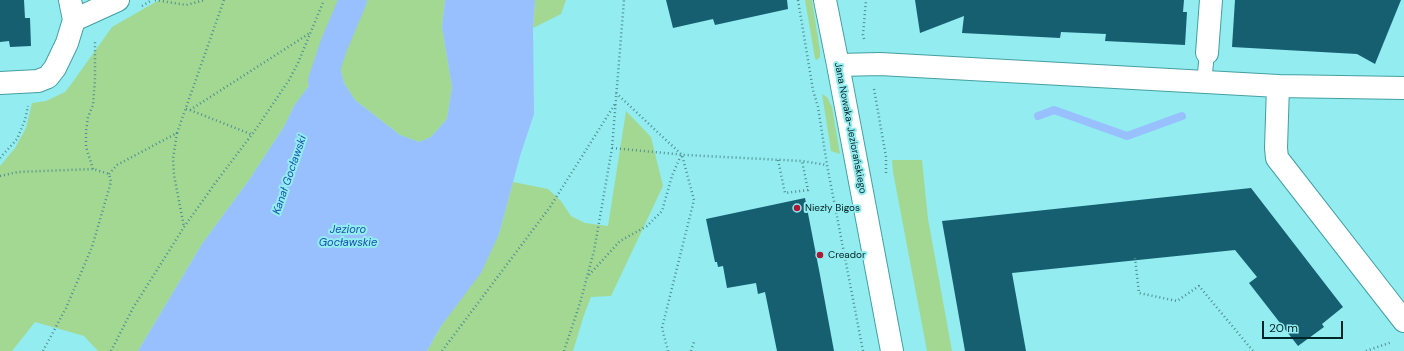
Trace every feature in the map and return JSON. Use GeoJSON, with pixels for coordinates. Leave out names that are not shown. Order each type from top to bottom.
{"type":"FeatureCollection","features":[{"type":"Feature","properties":{"kind":"street"},"geometry":{"type":"LineString","coordinates":[[0,83],[38,81],[48,77],[67,43],[76,12],[118,0]]}},
{"type":"Feature","properties":{"kind":"street","name":"Jana Nowaka-Jeziorańskiego"},"geometry":{"type":"LineString","coordinates":[[824,0],[838,65],[892,351]]}},
{"type":"Feature","properties":{"kind":"street"},"geometry":{"type":"LineString","coordinates":[[1207,53],[1210,0]]}},
{"type":"Feature","properties":{"kind":"street"},"geometry":{"type":"LineString","coordinates":[[838,65],[880,64],[1204,83],[1404,88]]}},
{"type":"Feature","properties":{"kind":"street"},"geometry":{"type":"LineString","coordinates":[[1278,86],[1277,158],[1401,331]]}},
{"type":"Feature","properties":{"kind":"lane"},"geometry":{"type":"LineString","coordinates":[[1204,83],[1207,53]]}},
{"type":"Feature","properties":{"kind":"path"},"geometry":{"type":"LineString","coordinates":[[155,0],[186,5],[205,0]]}},
{"type":"Feature","properties":{"kind":"path"},"geometry":{"type":"LineString","coordinates":[[184,227],[174,175],[177,133],[224,0]]}},
{"type":"Feature","properties":{"kind":"path"},"geometry":{"type":"LineString","coordinates":[[112,351],[133,308],[184,227],[253,134],[289,80],[311,33],[324,0]]}},
{"type":"Feature","properties":{"kind":"path"},"geometry":{"type":"LineString","coordinates":[[564,351],[594,251],[612,148],[624,0]]}},
{"type":"Feature","properties":{"kind":"path"},"geometry":{"type":"LineString","coordinates":[[798,0],[813,90],[818,107],[827,165],[863,351]]}},
{"type":"Feature","properties":{"kind":"path"},"geometry":{"type":"LineString","coordinates":[[76,12],[94,35],[96,43],[93,106],[88,117],[86,130],[86,147],[93,170]]}},
{"type":"Feature","properties":{"kind":"path"},"geometry":{"type":"LineString","coordinates":[[190,110],[311,33]]}},
{"type":"Feature","properties":{"kind":"path"},"geometry":{"type":"LineString","coordinates":[[616,93],[682,155],[694,200],[662,328],[668,351]]}},
{"type":"Feature","properties":{"kind":"path"},"geometry":{"type":"LineString","coordinates":[[442,351],[550,206],[615,103]]}},
{"type":"Feature","properties":{"kind":"path"},"geometry":{"type":"LineString","coordinates":[[186,109],[253,134]]}},
{"type":"Feature","properties":{"kind":"path"},"geometry":{"type":"LineString","coordinates":[[109,174],[117,165],[177,133]]}},
{"type":"Feature","properties":{"kind":"path"},"geometry":{"type":"LineString","coordinates":[[612,148],[682,155],[802,161],[827,165]]}},
{"type":"Feature","properties":{"kind":"path"},"geometry":{"type":"LineString","coordinates":[[587,276],[620,241],[646,226],[662,211],[672,176],[682,155]]}},
{"type":"Feature","properties":{"kind":"path"},"geometry":{"type":"LineString","coordinates":[[778,160],[785,193],[808,190],[802,161]]}},
{"type":"Feature","properties":{"kind":"path"},"geometry":{"type":"LineString","coordinates":[[0,176],[18,172],[93,170],[109,174]]}},
{"type":"Feature","properties":{"kind":"path"},"geometry":{"type":"LineString","coordinates":[[43,351],[66,308],[92,248],[111,182],[109,174]]}},
{"type":"Feature","properties":{"kind":"path"},"geometry":{"type":"LineString","coordinates":[[1135,258],[1139,293],[1177,301],[1199,286],[1252,351]]}},
{"type":"Feature","properties":{"kind":"path"},"geometry":{"type":"LineString","coordinates":[[1366,351],[1401,331]]}},
{"type":"Feature","properties":{"kind":"path"},"geometry":{"type":"LineString","coordinates":[[691,351],[694,342],[696,341]]}},
{"type":"Feature","properties":{"kind":"green space"},"geometry":{"type":"Polygon","coordinates":[[[159,0],[345,0],[316,76],[294,106],[285,125],[249,180],[202,244],[138,351],[98,351],[84,336],[35,322],[12,351],[0,351],[0,166],[15,148],[26,128],[32,103],[46,101],[65,92],[112,27],[159,0]]]}},
{"type":"Feature","properties":{"kind":"green space"},"geometry":{"type":"Polygon","coordinates":[[[362,0],[445,0],[442,27],[452,87],[447,119],[431,137],[419,142],[400,135],[355,100],[344,83],[339,63],[341,48],[362,0]]]}},
{"type":"Feature","properties":{"kind":"green space"},"geometry":{"type":"Polygon","coordinates":[[[535,0],[566,0],[561,14],[533,28],[535,0]]]}},
{"type":"Feature","properties":{"kind":"green space"},"geometry":{"type":"Polygon","coordinates":[[[805,0],[812,0],[820,51],[820,57],[817,60],[815,59],[805,0]]]}},
{"type":"Feature","properties":{"kind":"green space"},"geometry":{"type":"Polygon","coordinates":[[[822,94],[827,97],[832,107],[840,154],[831,151],[822,94]]]}},
{"type":"Feature","properties":{"kind":"green space"},"geometry":{"type":"Polygon","coordinates":[[[626,111],[651,137],[663,186],[611,296],[591,297],[573,351],[427,351],[499,234],[513,182],[548,189],[561,201],[571,216],[585,223],[608,226],[626,111]]]}},
{"type":"Feature","properties":{"kind":"green space"},"geometry":{"type":"Polygon","coordinates":[[[892,160],[922,160],[928,219],[952,351],[927,351],[892,160]]]}},
{"type":"Feature","properties":{"kind":"water","name":"Jezioro Gocławskie"},"geometry":{"type":"Polygon","coordinates":[[[445,0],[535,0],[533,28],[534,114],[520,156],[499,234],[481,273],[441,326],[427,351],[138,351],[202,244],[249,180],[285,125],[294,106],[316,76],[328,42],[341,48],[339,63],[344,83],[355,100],[400,135],[419,142],[431,137],[447,119],[452,87],[442,27],[445,0]]]}},
{"type":"Feature","properties":{"kind":"building"},"geometry":{"type":"Polygon","coordinates":[[[0,0],[24,0],[25,18],[30,18],[31,46],[10,47],[9,41],[0,42],[0,0]]]}},
{"type":"Feature","properties":{"kind":"building"},"geometry":{"type":"Polygon","coordinates":[[[666,0],[787,0],[788,9],[715,25],[713,19],[673,28],[666,0]]]}},
{"type":"Feature","properties":{"kind":"building"},"geometry":{"type":"Polygon","coordinates":[[[915,0],[1184,0],[1183,12],[1187,12],[1185,45],[1105,41],[1106,34],[1061,32],[1060,38],[962,33],[964,16],[920,33],[915,0]]]}},
{"type":"Feature","properties":{"kind":"building"},"geometry":{"type":"Polygon","coordinates":[[[1235,0],[1401,0],[1375,64],[1357,54],[1232,47],[1235,0]]]}},
{"type":"Feature","properties":{"kind":"building"},"geometry":{"type":"Polygon","coordinates":[[[1251,188],[1343,307],[1322,324],[1324,327],[1298,346],[1249,283],[1257,277],[1235,250],[1012,273],[1026,351],[965,351],[942,221],[1251,188]]]}},
{"type":"Feature","properties":{"kind":"building"},"geometry":{"type":"Polygon","coordinates":[[[805,198],[834,351],[777,351],[765,292],[758,294],[756,283],[727,288],[723,266],[718,267],[717,262],[715,262],[706,219],[805,198]]]}},
{"type":"Feature","properties":{"kind":"waterway","name":"Kanał Gocławski"},"geometry":{"type":"LineString","coordinates":[[322,81],[334,45],[353,0]]}},
{"type":"Feature","properties":{"kind":"waterway"},"geometry":{"type":"LineString","coordinates":[[1038,116],[1054,110],[1127,136],[1182,116]]}},
{"type":"Feature","properties":{"kind":"place","name":"Niezły Bigos"},"geometry":{"type":"Point","coordinates":[797,208]}},
{"type":"Feature","properties":{"kind":"place","name":"Creador"},"geometry":{"type":"Point","coordinates":[820,255]}}]}
